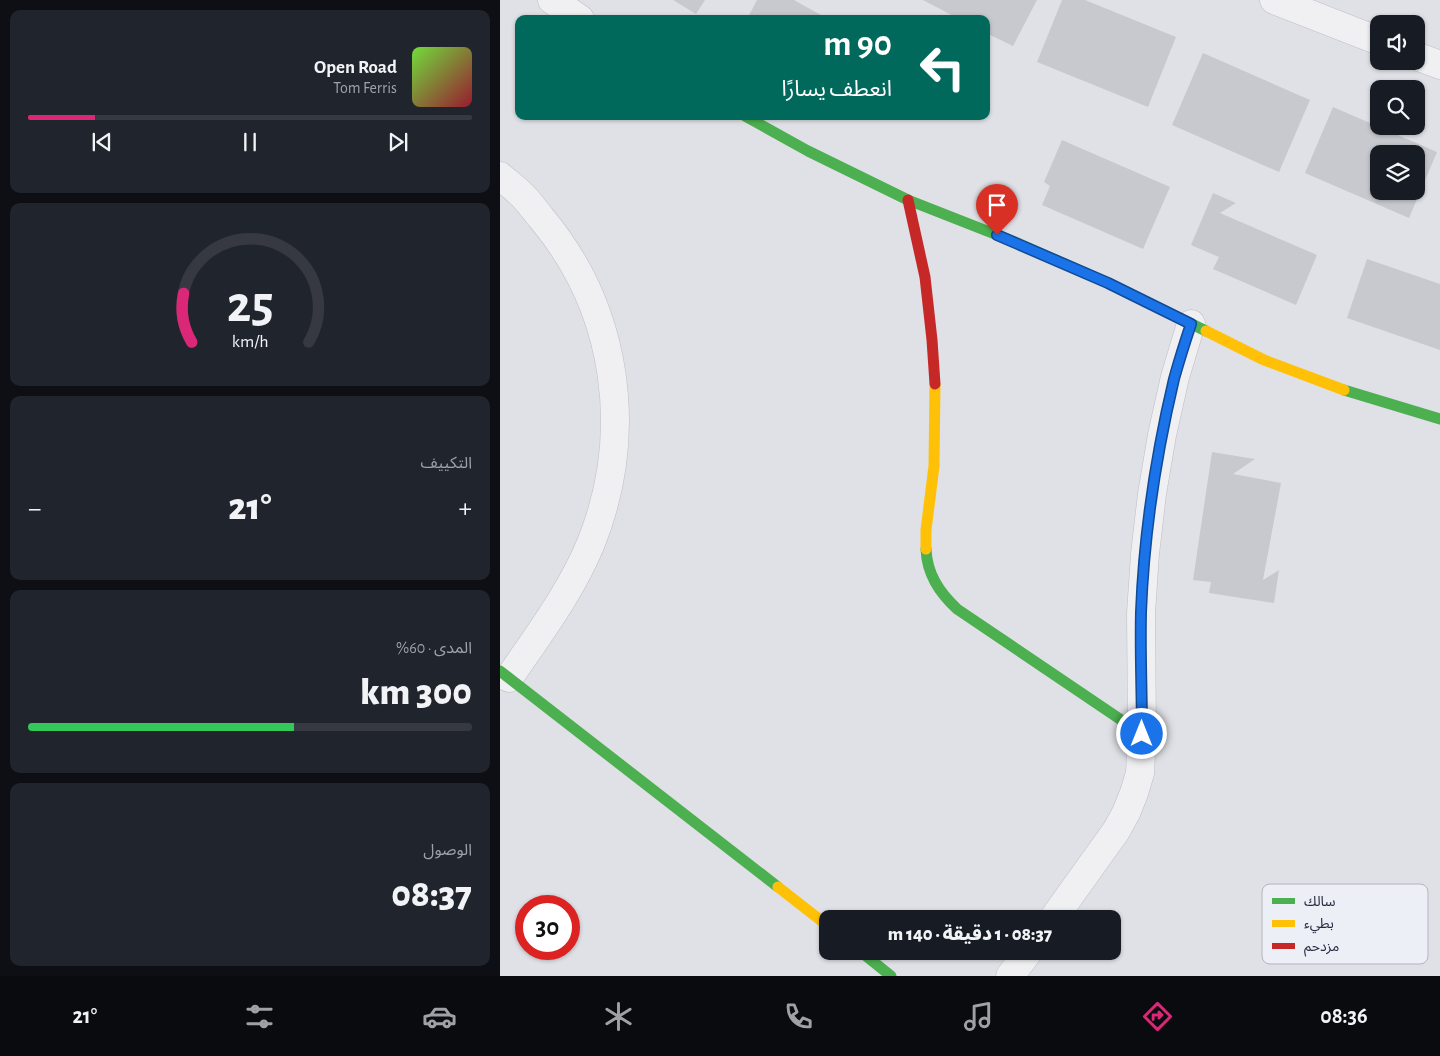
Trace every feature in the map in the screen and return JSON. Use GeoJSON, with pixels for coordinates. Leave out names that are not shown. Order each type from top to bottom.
{"type":"FeatureCollection","features":[{"type":"Feature","properties":{"kind":"street"},"geometry":{"type":"LineString","coordinates":[[552,0],[574,15]]}},
{"type":"Feature","properties":{"kind":"street"},"geometry":{"type":"LineString","coordinates":[[1274,0],[1370,37]]}},
{"type":"Feature","properties":{"kind":"street"},"geometry":{"type":"LineString","coordinates":[[1425,59],[1440,65]]}},
{"type":"Feature","properties":{"kind":"street"},"geometry":{"type":"LineString","coordinates":[[752,120],[808,151],[908,200],[1108,283],[1264,360],[1330,386],[1440,419]]}},
{"type":"Feature","properties":{"kind":"street"},"geometry":{"type":"LineString","coordinates":[[500,176],[524,197],[558,239],[586,286],[604,337],[614,391],[615,446],[607,495],[591,543],[571,584],[504,675],[819,919]]}},
{"type":"Feature","properties":{"kind":"street"},"geometry":{"type":"LineString","coordinates":[[908,200],[921,256],[934,368],[934,462],[926,554],[929,570],[935,585],[957,609],[1142,734]]}},
{"type":"Feature","properties":{"kind":"street"},"geometry":{"type":"LineString","coordinates":[[1059,910],[1116,831],[1126,813],[1140,773],[1142,734],[1141,613],[1145,554],[1152,494],[1162,435],[1175,377],[1191,324]]}},
{"type":"Feature","properties":{"kind":"street"},"geometry":{"type":"LineString","coordinates":[[872,960],[892,976]]}},
{"type":"Feature","properties":{"kind":"street"},"geometry":{"type":"LineString","coordinates":[[1010,976],[1022,960]]}},
{"type":"Feature","properties":{"kind":"building"},"geometry":{"type":"Polygon","coordinates":[[[673,0],[705,0],[696,14],[673,0]]]}},
{"type":"Feature","properties":{"kind":"building"},"geometry":{"type":"Polygon","coordinates":[[[757,0],[794,0],[821,15],[749,15],[757,0]]]}},
{"type":"Feature","properties":{"kind":"building"},"geometry":{"type":"Polygon","coordinates":[[[923,0],[1037,0],[1013,46],[990,35],[990,15],[951,15],[923,0]]]}},
{"type":"Feature","properties":{"kind":"building"},"geometry":{"type":"Polygon","coordinates":[[[1062,0],[1085,0],[1176,37],[1148,107],[1037,62],[1062,0]]]}},
{"type":"Feature","properties":{"kind":"building"},"geometry":{"type":"Polygon","coordinates":[[[1203,53],[1310,100],[1279,172],[1172,125],[1203,53]]]}},
{"type":"Feature","properties":{"kind":"building"},"geometry":{"type":"Polygon","coordinates":[[[1333,107],[1370,123],[1370,135],[1398,135],[1421,145],[1370,145],[1370,200],[1417,200],[1409,218],[1305,173],[1333,107]]]}},
{"type":"Feature","properties":{"kind":"building"},"geometry":{"type":"Polygon","coordinates":[[[1062,140],[1170,187],[1143,249],[1042,205],[1050,186],[1044,182],[1062,140]]]}},
{"type":"Feature","properties":{"kind":"building"},"geometry":{"type":"Polygon","coordinates":[[[1425,147],[1437,152],[1425,180],[1425,147]]]}},
{"type":"Feature","properties":{"kind":"building"},"geometry":{"type":"Polygon","coordinates":[[[1213,193],[1236,203],[1220,213],[1317,255],[1296,305],[1213,269],[1219,257],[1191,245],[1213,193]]]}},
{"type":"Feature","properties":{"kind":"building"},"geometry":{"type":"Polygon","coordinates":[[[1367,259],[1440,284],[1440,350],[1347,318],[1367,259]]]}},
{"type":"Feature","properties":{"kind":"building"},"geometry":{"type":"Polygon","coordinates":[[[1212,452],[1255,459],[1233,474],[1281,483],[1263,580],[1279,570],[1274,603],[1209,593],[1211,582],[1193,580],[1212,452]]]}},
{"type":"Feature","properties":{"kind":"traffic: fast"},"geometry":{"type":"LineString","coordinates":[[752,120],[808,151],[908,200],[1015,242],[1108,283],[1206,331]]}},
{"type":"Feature","properties":{"kind":"traffic: fast"},"geometry":{"type":"LineString","coordinates":[[1344,390],[1440,419]]}},
{"type":"Feature","properties":{"kind":"traffic: fast"},"geometry":{"type":"LineString","coordinates":[[926,549],[929,567],[935,582],[957,609],[1142,734]]}},
{"type":"Feature","properties":{"kind":"traffic: fast"},"geometry":{"type":"LineString","coordinates":[[500,671],[778,887]]}},
{"type":"Feature","properties":{"kind":"traffic: fast"},"geometry":{"type":"LineString","coordinates":[[871,960],[891,976]]}},
{"type":"Feature","properties":{"kind":"traffic: slow"},"geometry":{"type":"LineString","coordinates":[[1206,331],[1264,360],[1344,390]]}},
{"type":"Feature","properties":{"kind":"traffic: slow"},"geometry":{"type":"LineString","coordinates":[[926,549],[926,530],[934,466],[935,384]]}},
{"type":"Feature","properties":{"kind":"traffic: slow"},"geometry":{"type":"LineString","coordinates":[[778,887],[819,919]]}},
{"type":"Feature","properties":{"kind":"traffic: jam"},"geometry":{"type":"LineString","coordinates":[[908,200],[925,277],[935,384]]}},
{"type":"Feature","properties":{"kind":"route"},"geometry":{"type":"LineString","coordinates":[[997,235],[1108,283],[1191,324],[1175,377],[1162,435],[1152,494],[1141,613],[1142,734]]}}]}
